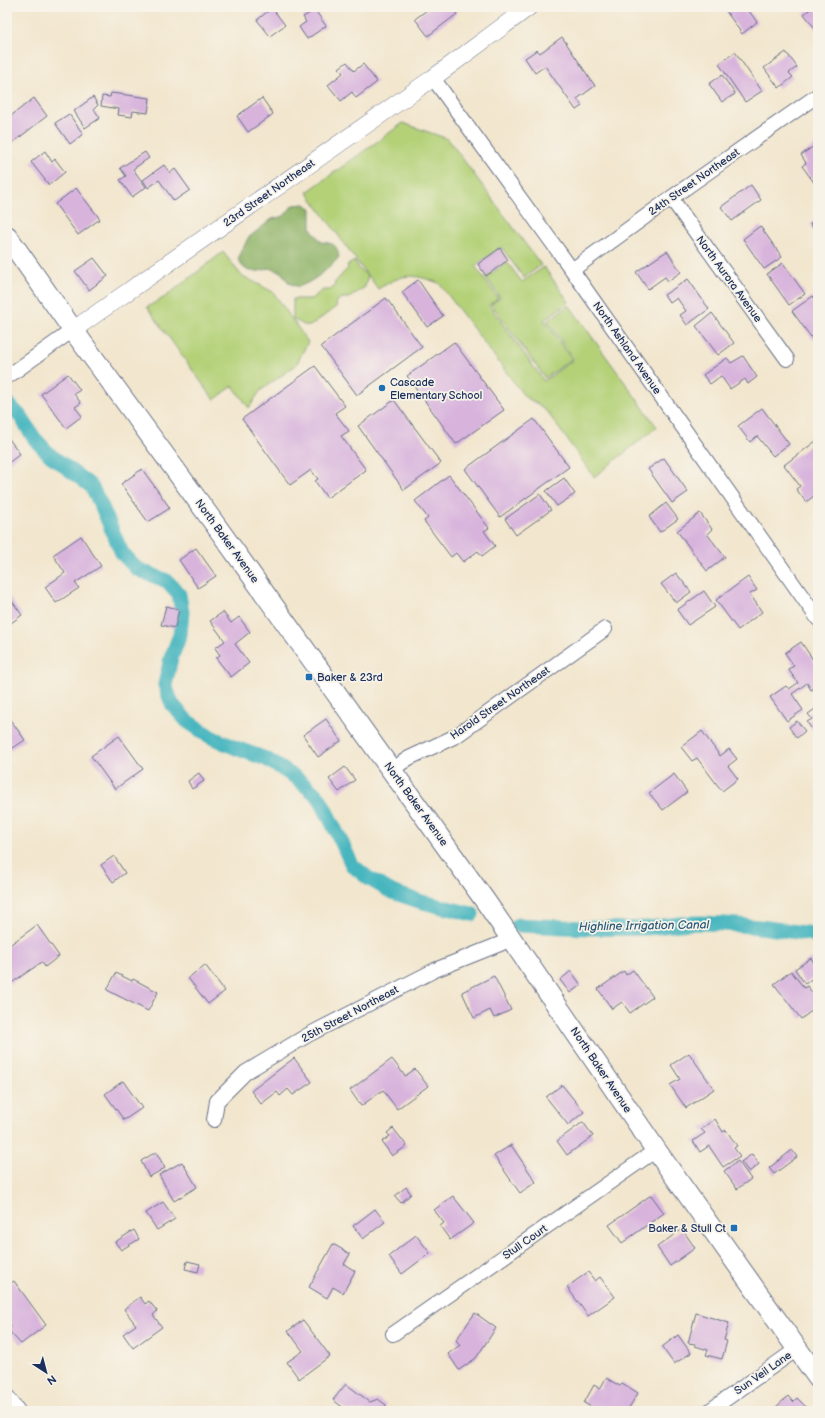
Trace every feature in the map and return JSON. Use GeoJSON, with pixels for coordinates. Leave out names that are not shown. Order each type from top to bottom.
{"type":"FeatureCollection","features":[{"type":"Feature","properties":{"kind":"main road","name":"North Baker Avenue"},"geometry":{"type":"LineString","coordinates":[[7,236],[73,330],[205,510],[512,938],[656,1150],[818,1378]]}},
{"type":"Feature","properties":{"kind":"street","name":"23rd Street Northeast"},"geometry":{"type":"LineString","coordinates":[[7,377],[433,78],[519,10]]}},
{"type":"Feature","properties":{"kind":"street","name":"North Ashland Avenue"},"geometry":{"type":"LineString","coordinates":[[433,78],[572,270],[818,619]]}},
{"type":"Feature","properties":{"kind":"street","name":"24th Street Northeast"},"geometry":{"type":"LineString","coordinates":[[572,270],[671,198],[818,95]]}},
{"type":"Feature","properties":{"kind":"street","name":"North Aurora Avenue"},"geometry":{"type":"LineString","coordinates":[[671,198],[787,359]]}},
{"type":"Feature","properties":{"kind":"street","name":"Harold Street Northeast"},"geometry":{"type":"LineString","coordinates":[[391,770],[409,758],[456,736],[605,629]]}},
{"type":"Feature","properties":{"kind":"street","name":"25th Street Northeast"},"geometry":{"type":"LineString","coordinates":[[214,1120],[217,1101],[246,1072],[308,1036],[434,970],[512,938]]}},
{"type":"Feature","properties":{"kind":"street","name":"Stull Court"},"geometry":{"type":"LineString","coordinates":[[393,1334],[656,1150]]}},
{"type":"Feature","properties":{"kind":"street","name":"Sun Veil Lane"},"geometry":{"type":"LineString","coordinates":[[710,1411],[798,1349]]}},
{"type":"Feature","properties":{"kind":"street"},"geometry":{"type":"LineString","coordinates":[[7,1396],[18,1411]]}},
{"type":"Feature","properties":{"kind":"green space"},"geometry":{"type":"Polygon","coordinates":[[[403,123],[448,139],[541,265],[524,278],[501,247],[475,266],[498,298],[489,305],[544,381],[574,359],[547,321],[569,305],[657,427],[594,477],[548,413],[539,405],[525,397],[439,283],[421,277],[407,276],[401,277],[378,289],[368,275],[365,287],[349,298],[342,298],[337,301],[336,307],[310,326],[304,325],[293,319],[293,299],[311,299],[323,290],[330,290],[348,268],[347,265],[355,261],[359,269],[367,275],[307,192],[403,123]]]}},
{"type":"Feature","properties":{"kind":"green space"},"geometry":{"type":"Polygon","coordinates":[[[305,204],[311,209],[311,228],[321,242],[329,243],[336,247],[339,257],[335,262],[315,278],[298,287],[289,283],[281,272],[270,268],[260,271],[247,270],[238,259],[248,238],[272,219],[284,216],[293,205],[305,204]]]}},
{"type":"Feature","properties":{"kind":"green space"},"geometry":{"type":"Polygon","coordinates":[[[223,252],[241,275],[273,292],[308,342],[296,365],[260,391],[249,408],[233,386],[214,400],[147,307],[165,297],[223,252]]]}},
{"type":"Feature","properties":{"kind":"green space"},"geometry":{"type":"Polygon","coordinates":[[[507,262],[522,282],[544,267],[569,302],[544,320],[572,359],[545,378],[491,304],[500,298],[486,277],[507,262]]]}},
{"type":"Feature","properties":{"kind":"building"},"geometry":{"type":"Polygon","coordinates":[[[431,7],[461,7],[456,11],[457,14],[428,36],[415,19],[431,7]]]}},
{"type":"Feature","properties":{"kind":"building"},"geometry":{"type":"Polygon","coordinates":[[[731,7],[746,7],[757,22],[742,34],[726,11],[731,7]]]}},
{"type":"Feature","properties":{"kind":"building"},"geometry":{"type":"Polygon","coordinates":[[[813,7],[818,7],[818,32],[804,14],[813,7]]]}},
{"type":"Feature","properties":{"kind":"building"},"geometry":{"type":"Polygon","coordinates":[[[272,8],[285,25],[270,36],[257,20],[272,8]]]}},
{"type":"Feature","properties":{"kind":"building"},"geometry":{"type":"Polygon","coordinates":[[[315,10],[326,26],[307,39],[299,27],[306,22],[303,17],[315,10]]]}},
{"type":"Feature","properties":{"kind":"building"},"geometry":{"type":"Polygon","coordinates":[[[562,37],[595,86],[577,99],[582,106],[576,110],[545,66],[535,73],[525,58],[537,50],[540,53],[562,37]]]}},
{"type":"Feature","properties":{"kind":"building"},"geometry":{"type":"Polygon","coordinates":[[[735,52],[762,91],[745,102],[719,64],[735,52]]]}},
{"type":"Feature","properties":{"kind":"building"},"geometry":{"type":"Polygon","coordinates":[[[786,52],[797,67],[789,73],[793,77],[779,88],[764,68],[786,52]]]}},
{"type":"Feature","properties":{"kind":"building"},"geometry":{"type":"Polygon","coordinates":[[[347,62],[354,71],[363,64],[377,82],[356,98],[352,92],[341,101],[328,85],[343,73],[339,68],[347,62]]]}},
{"type":"Feature","properties":{"kind":"building"},"geometry":{"type":"Polygon","coordinates":[[[722,75],[735,94],[722,102],[709,84],[722,75]]]}},
{"type":"Feature","properties":{"kind":"building"},"geometry":{"type":"Polygon","coordinates":[[[111,93],[150,98],[148,113],[133,111],[132,117],[118,115],[119,109],[101,106],[102,96],[110,97],[111,93]]]}},
{"type":"Feature","properties":{"kind":"building"},"geometry":{"type":"Polygon","coordinates":[[[93,97],[98,105],[94,109],[100,118],[85,128],[74,111],[93,97]]]}},
{"type":"Feature","properties":{"kind":"building"},"geometry":{"type":"Polygon","coordinates":[[[34,98],[47,116],[7,147],[7,119],[34,98]]]}},
{"type":"Feature","properties":{"kind":"building"},"geometry":{"type":"Polygon","coordinates":[[[262,98],[273,114],[248,132],[237,116],[262,98]]]}},
{"type":"Feature","properties":{"kind":"building"},"geometry":{"type":"Polygon","coordinates":[[[69,114],[83,134],[70,144],[55,123],[69,114]]]}},
{"type":"Feature","properties":{"kind":"building"},"geometry":{"type":"Polygon","coordinates":[[[817,144],[818,188],[802,166],[806,163],[801,155],[817,144]]]}},
{"type":"Feature","properties":{"kind":"building"},"geometry":{"type":"Polygon","coordinates":[[[45,151],[52,162],[55,159],[65,172],[49,185],[31,162],[45,151]]]}},
{"type":"Feature","properties":{"kind":"building"},"geometry":{"type":"Polygon","coordinates":[[[145,152],[149,158],[133,169],[146,187],[132,197],[120,180],[126,176],[120,168],[145,152]]]}},
{"type":"Feature","properties":{"kind":"building"},"geometry":{"type":"Polygon","coordinates":[[[164,165],[170,173],[175,169],[190,190],[174,201],[159,180],[148,188],[143,180],[164,165]]]}},
{"type":"Feature","properties":{"kind":"building"},"geometry":{"type":"Polygon","coordinates":[[[751,185],[761,200],[732,221],[721,207],[751,185]]]}},
{"type":"Feature","properties":{"kind":"building"},"geometry":{"type":"Polygon","coordinates":[[[76,188],[100,219],[78,235],[55,204],[76,188]]]}},
{"type":"Feature","properties":{"kind":"building"},"geometry":{"type":"Polygon","coordinates":[[[818,219],[818,229],[815,231],[810,224],[818,219]]]}},
{"type":"Feature","properties":{"kind":"building"},"geometry":{"type":"Polygon","coordinates":[[[760,226],[782,257],[764,269],[743,239],[760,226]]]}},
{"type":"Feature","properties":{"kind":"building"},"geometry":{"type":"Polygon","coordinates":[[[500,248],[508,260],[486,276],[478,264],[500,248]]]}},
{"type":"Feature","properties":{"kind":"building"},"geometry":{"type":"Polygon","coordinates":[[[667,251],[681,272],[668,281],[665,277],[648,289],[636,272],[667,251]]]}},
{"type":"Feature","properties":{"kind":"building"},"geometry":{"type":"Polygon","coordinates":[[[94,258],[108,276],[89,290],[75,271],[94,258]]]}},
{"type":"Feature","properties":{"kind":"building"},"geometry":{"type":"Polygon","coordinates":[[[783,263],[805,294],[789,305],[767,274],[783,263]]]}},
{"type":"Feature","properties":{"kind":"building"},"geometry":{"type":"Polygon","coordinates":[[[688,279],[709,309],[687,325],[680,315],[686,311],[677,298],[670,303],[664,295],[688,279]]]}},
{"type":"Feature","properties":{"kind":"building"},"geometry":{"type":"Polygon","coordinates":[[[418,280],[443,316],[427,327],[402,292],[418,280]]]}},
{"type":"Feature","properties":{"kind":"building"},"geometry":{"type":"Polygon","coordinates":[[[813,296],[818,303],[818,337],[813,340],[792,311],[813,296]]]}},
{"type":"Feature","properties":{"kind":"building"},"geometry":{"type":"Polygon","coordinates":[[[386,298],[422,347],[357,395],[321,346],[386,298]]]}},
{"type":"Feature","properties":{"kind":"building"},"geometry":{"type":"Polygon","coordinates":[[[712,313],[734,343],[718,355],[696,326],[712,313]]]}},
{"type":"Feature","properties":{"kind":"building"},"geometry":{"type":"Polygon","coordinates":[[[454,342],[504,410],[456,444],[407,376],[454,342]]]}},
{"type":"Feature","properties":{"kind":"building"},"geometry":{"type":"Polygon","coordinates":[[[743,356],[757,377],[748,384],[745,379],[730,389],[721,376],[710,384],[703,375],[727,358],[731,363],[743,356]]]}},
{"type":"Feature","properties":{"kind":"building"},"geometry":{"type":"Polygon","coordinates":[[[315,366],[345,406],[335,413],[349,431],[341,436],[366,470],[327,498],[315,481],[318,479],[311,470],[290,485],[242,419],[315,366]]]}},
{"type":"Feature","properties":{"kind":"building"},"geometry":{"type":"Polygon","coordinates":[[[68,374],[80,390],[74,394],[81,403],[75,407],[82,416],[66,428],[41,394],[68,374]]]}},
{"type":"Feature","properties":{"kind":"building"},"geometry":{"type":"Polygon","coordinates":[[[394,400],[441,463],[404,490],[358,426],[394,400]]]}},
{"type":"Feature","properties":{"kind":"building"},"geometry":{"type":"Polygon","coordinates":[[[762,408],[789,444],[773,456],[757,436],[750,442],[738,426],[762,408]]]}},
{"type":"Feature","properties":{"kind":"building"},"geometry":{"type":"Polygon","coordinates":[[[534,419],[569,467],[500,517],[465,469],[534,419]]]}},
{"type":"Feature","properties":{"kind":"building"},"geometry":{"type":"Polygon","coordinates":[[[7,436],[20,454],[7,464],[7,436]]]}},
{"type":"Feature","properties":{"kind":"building"},"geometry":{"type":"Polygon","coordinates":[[[816,441],[818,443],[818,493],[806,502],[796,489],[800,486],[784,465],[816,441]]]}},
{"type":"Feature","properties":{"kind":"building"},"geometry":{"type":"Polygon","coordinates":[[[664,458],[688,492],[672,503],[648,469],[664,458]]]}},
{"type":"Feature","properties":{"kind":"building"},"geometry":{"type":"Polygon","coordinates":[[[142,469],[170,508],[148,522],[121,484],[142,469]]]}},
{"type":"Feature","properties":{"kind":"building"},"geometry":{"type":"Polygon","coordinates":[[[449,475],[489,528],[484,531],[495,546],[482,556],[478,551],[463,562],[456,553],[451,557],[424,521],[428,518],[415,501],[449,475]]]}},
{"type":"Feature","properties":{"kind":"building"},"geometry":{"type":"Polygon","coordinates":[[[564,478],[575,494],[557,506],[546,491],[564,478]]]}},
{"type":"Feature","properties":{"kind":"building"},"geometry":{"type":"Polygon","coordinates":[[[540,494],[551,510],[516,535],[505,519],[540,494]]]}},
{"type":"Feature","properties":{"kind":"building"},"geometry":{"type":"Polygon","coordinates":[[[666,503],[678,519],[660,532],[649,517],[666,503]]]}},
{"type":"Feature","properties":{"kind":"building"},"geometry":{"type":"Polygon","coordinates":[[[700,513],[712,529],[707,534],[725,557],[707,571],[677,531],[700,513]]]}},
{"type":"Feature","properties":{"kind":"building"},"geometry":{"type":"Polygon","coordinates":[[[81,536],[101,566],[75,583],[79,588],[56,603],[45,587],[65,573],[53,555],[81,536]]]}},
{"type":"Feature","properties":{"kind":"building"},"geometry":{"type":"Polygon","coordinates":[[[196,548],[216,576],[198,588],[179,560],[196,548]]]}},
{"type":"Feature","properties":{"kind":"building"},"geometry":{"type":"Polygon","coordinates":[[[676,573],[691,592],[676,603],[661,584],[676,573]]]}},
{"type":"Feature","properties":{"kind":"building"},"geometry":{"type":"Polygon","coordinates":[[[748,577],[757,590],[750,594],[762,612],[738,630],[716,600],[748,577]]]}},
{"type":"Feature","properties":{"kind":"building"},"geometry":{"type":"Polygon","coordinates":[[[704,591],[715,607],[688,625],[677,610],[704,591]]]}},
{"type":"Feature","properties":{"kind":"building"},"geometry":{"type":"Polygon","coordinates":[[[7,594],[22,615],[7,626],[7,594]]]}},
{"type":"Feature","properties":{"kind":"building"},"geometry":{"type":"Polygon","coordinates":[[[166,606],[179,609],[175,628],[161,625],[166,606]]]}},
{"type":"Feature","properties":{"kind":"building"},"geometry":{"type":"Polygon","coordinates":[[[223,612],[231,623],[239,617],[250,632],[235,644],[249,663],[231,677],[216,658],[220,655],[215,648],[225,641],[210,621],[223,612]]]}},
{"type":"Feature","properties":{"kind":"building"},"geometry":{"type":"Polygon","coordinates":[[[801,642],[818,667],[818,686],[811,690],[807,683],[792,694],[803,710],[787,721],[770,697],[786,686],[789,689],[798,683],[788,669],[794,666],[785,653],[801,642]]]}},
{"type":"Feature","properties":{"kind":"building"},"geometry":{"type":"Polygon","coordinates":[[[818,707],[818,738],[807,722],[812,719],[808,714],[818,707]]]}},
{"type":"Feature","properties":{"kind":"building"},"geometry":{"type":"Polygon","coordinates":[[[7,715],[25,740],[7,752],[7,715]]]}},
{"type":"Feature","properties":{"kind":"building"},"geometry":{"type":"Polygon","coordinates":[[[326,719],[341,741],[318,757],[303,735],[326,719]]]}},
{"type":"Feature","properties":{"kind":"building"},"geometry":{"type":"Polygon","coordinates":[[[797,721],[805,731],[797,738],[789,727],[797,721]]]}},
{"type":"Feature","properties":{"kind":"building"},"geometry":{"type":"Polygon","coordinates":[[[702,731],[720,756],[729,749],[737,759],[728,766],[738,779],[722,791],[697,758],[692,761],[681,747],[702,731]]]}},
{"type":"Feature","properties":{"kind":"building"},"geometry":{"type":"Polygon","coordinates":[[[119,736],[143,769],[115,789],[91,756],[119,736]]]}},
{"type":"Feature","properties":{"kind":"building"},"geometry":{"type":"Polygon","coordinates":[[[345,767],[355,780],[339,792],[329,779],[345,767]]]}},
{"type":"Feature","properties":{"kind":"building"},"geometry":{"type":"Polygon","coordinates":[[[199,773],[204,781],[192,789],[188,781],[199,773]]]}},
{"type":"Feature","properties":{"kind":"building"},"geometry":{"type":"Polygon","coordinates":[[[674,774],[687,792],[663,810],[649,793],[674,774]]]}},
{"type":"Feature","properties":{"kind":"building"},"geometry":{"type":"Polygon","coordinates":[[[114,856],[125,873],[113,882],[101,865],[114,856]]]}},
{"type":"Feature","properties":{"kind":"building"},"geometry":{"type":"Polygon","coordinates":[[[37,925],[59,956],[45,967],[42,962],[10,984],[7,979],[7,947],[37,925]]]}},
{"type":"Feature","properties":{"kind":"building"},"geometry":{"type":"Polygon","coordinates":[[[811,958],[818,969],[818,974],[805,984],[795,969],[811,958]]]}},
{"type":"Feature","properties":{"kind":"building"},"geometry":{"type":"Polygon","coordinates":[[[205,965],[225,991],[208,1004],[188,978],[205,965]]]}},
{"type":"Feature","properties":{"kind":"building"},"geometry":{"type":"Polygon","coordinates":[[[633,970],[653,997],[630,1013],[622,1002],[612,1009],[598,989],[624,971],[626,975],[633,970]]]}},
{"type":"Feature","properties":{"kind":"building"},"geometry":{"type":"Polygon","coordinates":[[[571,971],[581,985],[570,993],[560,980],[571,971]]]}},
{"type":"Feature","properties":{"kind":"building"},"geometry":{"type":"Polygon","coordinates":[[[791,971],[804,988],[807,986],[818,1000],[818,1006],[801,1019],[774,984],[791,971]]]}},
{"type":"Feature","properties":{"kind":"building"},"geometry":{"type":"Polygon","coordinates":[[[116,973],[132,981],[133,979],[158,992],[148,1011],[107,990],[116,973]]]}},
{"type":"Feature","properties":{"kind":"building"},"geometry":{"type":"Polygon","coordinates":[[[494,976],[511,1010],[494,1018],[490,1010],[474,1018],[462,992],[494,976]]]}},
{"type":"Feature","properties":{"kind":"building"},"geometry":{"type":"Polygon","coordinates":[[[689,1053],[714,1089],[686,1108],[670,1085],[680,1079],[671,1065],[689,1053]]]}},
{"type":"Feature","properties":{"kind":"building"},"geometry":{"type":"Polygon","coordinates":[[[294,1058],[312,1082],[293,1095],[288,1089],[280,1096],[277,1092],[261,1104],[251,1091],[294,1058]]]}},
{"type":"Feature","properties":{"kind":"building"},"geometry":{"type":"Polygon","coordinates":[[[392,1059],[405,1076],[415,1069],[428,1086],[397,1109],[383,1090],[361,1106],[350,1090],[392,1059]]]}},
{"type":"Feature","properties":{"kind":"building"},"geometry":{"type":"Polygon","coordinates":[[[123,1081],[142,1108],[124,1120],[105,1094],[123,1081]]]}},
{"type":"Feature","properties":{"kind":"building"},"geometry":{"type":"Polygon","coordinates":[[[562,1085],[584,1112],[568,1125],[546,1097],[562,1085]]]}},
{"type":"Feature","properties":{"kind":"building"},"geometry":{"type":"Polygon","coordinates":[[[715,1119],[723,1132],[726,1130],[737,1146],[734,1148],[740,1156],[723,1167],[709,1146],[700,1152],[693,1141],[705,1133],[701,1129],[715,1119]]]}},
{"type":"Feature","properties":{"kind":"building"},"geometry":{"type":"Polygon","coordinates":[[[583,1122],[593,1136],[567,1155],[557,1141],[583,1122]]]}},
{"type":"Feature","properties":{"kind":"building"},"geometry":{"type":"Polygon","coordinates":[[[393,1128],[407,1146],[392,1156],[382,1142],[390,1136],[387,1133],[393,1128]]]}},
{"type":"Feature","properties":{"kind":"building"},"geometry":{"type":"Polygon","coordinates":[[[511,1145],[536,1182],[520,1193],[494,1156],[511,1145]]]}},
{"type":"Feature","properties":{"kind":"building"},"geometry":{"type":"Polygon","coordinates":[[[792,1150],[797,1157],[774,1174],[769,1168],[792,1150]]]}},
{"type":"Feature","properties":{"kind":"building"},"geometry":{"type":"Polygon","coordinates":[[[156,1152],[165,1168],[149,1177],[141,1161],[156,1152]]]}},
{"type":"Feature","properties":{"kind":"building"},"geometry":{"type":"Polygon","coordinates":[[[752,1154],[759,1164],[749,1172],[741,1162],[752,1154]]]}},
{"type":"Feature","properties":{"kind":"building"},"geometry":{"type":"Polygon","coordinates":[[[738,1161],[751,1179],[737,1189],[724,1171],[738,1161]]]}},
{"type":"Feature","properties":{"kind":"building"},"geometry":{"type":"Polygon","coordinates":[[[182,1162],[197,1187],[174,1201],[159,1175],[182,1162]]]}},
{"type":"Feature","properties":{"kind":"building"},"geometry":{"type":"Polygon","coordinates":[[[406,1187],[411,1194],[401,1203],[395,1196],[406,1187]]]}},
{"type":"Feature","properties":{"kind":"building"},"geometry":{"type":"Polygon","coordinates":[[[651,1195],[664,1213],[622,1243],[609,1225],[651,1195]]]}},
{"type":"Feature","properties":{"kind":"building"},"geometry":{"type":"Polygon","coordinates":[[[453,1196],[474,1223],[450,1240],[440,1226],[444,1223],[434,1210],[453,1196]]]}},
{"type":"Feature","properties":{"kind":"building"},"geometry":{"type":"Polygon","coordinates":[[[163,1202],[175,1219],[157,1230],[146,1213],[163,1202]]]}},
{"type":"Feature","properties":{"kind":"building"},"geometry":{"type":"Polygon","coordinates":[[[375,1209],[385,1222],[363,1239],[353,1226],[375,1209]]]}},
{"type":"Feature","properties":{"kind":"building"},"geometry":{"type":"Polygon","coordinates":[[[682,1229],[695,1248],[670,1266],[657,1247],[682,1229]]]}},
{"type":"Feature","properties":{"kind":"building"},"geometry":{"type":"Polygon","coordinates":[[[134,1230],[139,1239],[121,1250],[115,1242],[134,1230]]]}},
{"type":"Feature","properties":{"kind":"building"},"geometry":{"type":"Polygon","coordinates":[[[416,1235],[430,1253],[402,1274],[389,1256],[416,1235]]]}},
{"type":"Feature","properties":{"kind":"building"},"geometry":{"type":"Polygon","coordinates":[[[333,1244],[350,1254],[344,1264],[355,1271],[343,1293],[333,1287],[327,1298],[309,1287],[333,1244]]]}},
{"type":"Feature","properties":{"kind":"building"},"geometry":{"type":"Polygon","coordinates":[[[187,1261],[200,1264],[198,1272],[185,1269],[187,1261]]]}},
{"type":"Feature","properties":{"kind":"building"},"geometry":{"type":"Polygon","coordinates":[[[588,1272],[595,1281],[600,1277],[615,1297],[588,1316],[567,1287],[588,1272]]]}},
{"type":"Feature","properties":{"kind":"building"},"geometry":{"type":"Polygon","coordinates":[[[14,1281],[46,1325],[21,1344],[7,1329],[11,1327],[7,1322],[7,1286],[14,1281]]]}},
{"type":"Feature","properties":{"kind":"building"},"geometry":{"type":"Polygon","coordinates":[[[140,1297],[145,1304],[149,1301],[157,1311],[153,1315],[162,1327],[133,1348],[123,1334],[136,1325],[124,1309],[140,1297]]]}},
{"type":"Feature","properties":{"kind":"building"},"geometry":{"type":"Polygon","coordinates":[[[475,1313],[496,1328],[476,1358],[459,1370],[448,1354],[460,1345],[456,1340],[475,1313]]]}},
{"type":"Feature","properties":{"kind":"building"},"geometry":{"type":"Polygon","coordinates":[[[696,1313],[729,1323],[724,1340],[727,1341],[722,1359],[706,1355],[708,1350],[695,1346],[695,1344],[688,1343],[696,1313]]]}},
{"type":"Feature","properties":{"kind":"building"},"geometry":{"type":"Polygon","coordinates":[[[303,1320],[330,1356],[299,1379],[287,1362],[303,1351],[288,1331],[303,1320]]]}},
{"type":"Feature","properties":{"kind":"building"},"geometry":{"type":"Polygon","coordinates":[[[678,1335],[691,1353],[674,1364],[662,1347],[678,1335]]]}},
{"type":"Feature","properties":{"kind":"building"},"geometry":{"type":"Polygon","coordinates":[[[606,1378],[620,1386],[622,1383],[638,1393],[627,1411],[616,1411],[609,1407],[607,1411],[599,1411],[584,1403],[594,1385],[600,1389],[606,1378]]]}},
{"type":"Feature","properties":{"kind":"building"},"geometry":{"type":"Polygon","coordinates":[[[346,1384],[370,1402],[378,1399],[386,1405],[385,1411],[348,1411],[333,1400],[346,1384]]]}},
{"type":"Feature","properties":{"kind":"building"},"geometry":{"type":"Polygon","coordinates":[[[788,1396],[793,1402],[797,1398],[810,1411],[776,1411],[774,1409],[788,1396]]]}},
{"type":"Feature","properties":{"kind":"waterway","name":"Highline Irrigation Canal"},"geometry":{"type":"LineString","coordinates":[[7,403],[21,417],[34,438],[50,455],[91,486],[122,553],[137,569],[167,581],[179,594],[182,612],[180,635],[171,658],[165,685],[172,704],[187,721],[211,737],[266,759],[295,777],[319,797],[352,865],[368,878],[392,892],[422,902],[472,914]]}},
{"type":"Feature","properties":{"kind":"waterway","name":"Highline Irrigation Canal"},"geometry":{"type":"LineString","coordinates":[[518,925],[630,929],[688,923],[710,923],[818,935]]}},
{"type":"Feature","properties":{"kind":"place","name":"Cascade Elementary School"},"geometry":{"type":"Point","coordinates":[382,388]}},
{"type":"Feature","properties":{"kind":"place","name":"Baker & 23rd"},"geometry":{"type":"Point","coordinates":[309,677]}},
{"type":"Feature","properties":{"kind":"place","name":"Baker & Stull Ct"},"geometry":{"type":"Point","coordinates":[734,1228]}}]}
